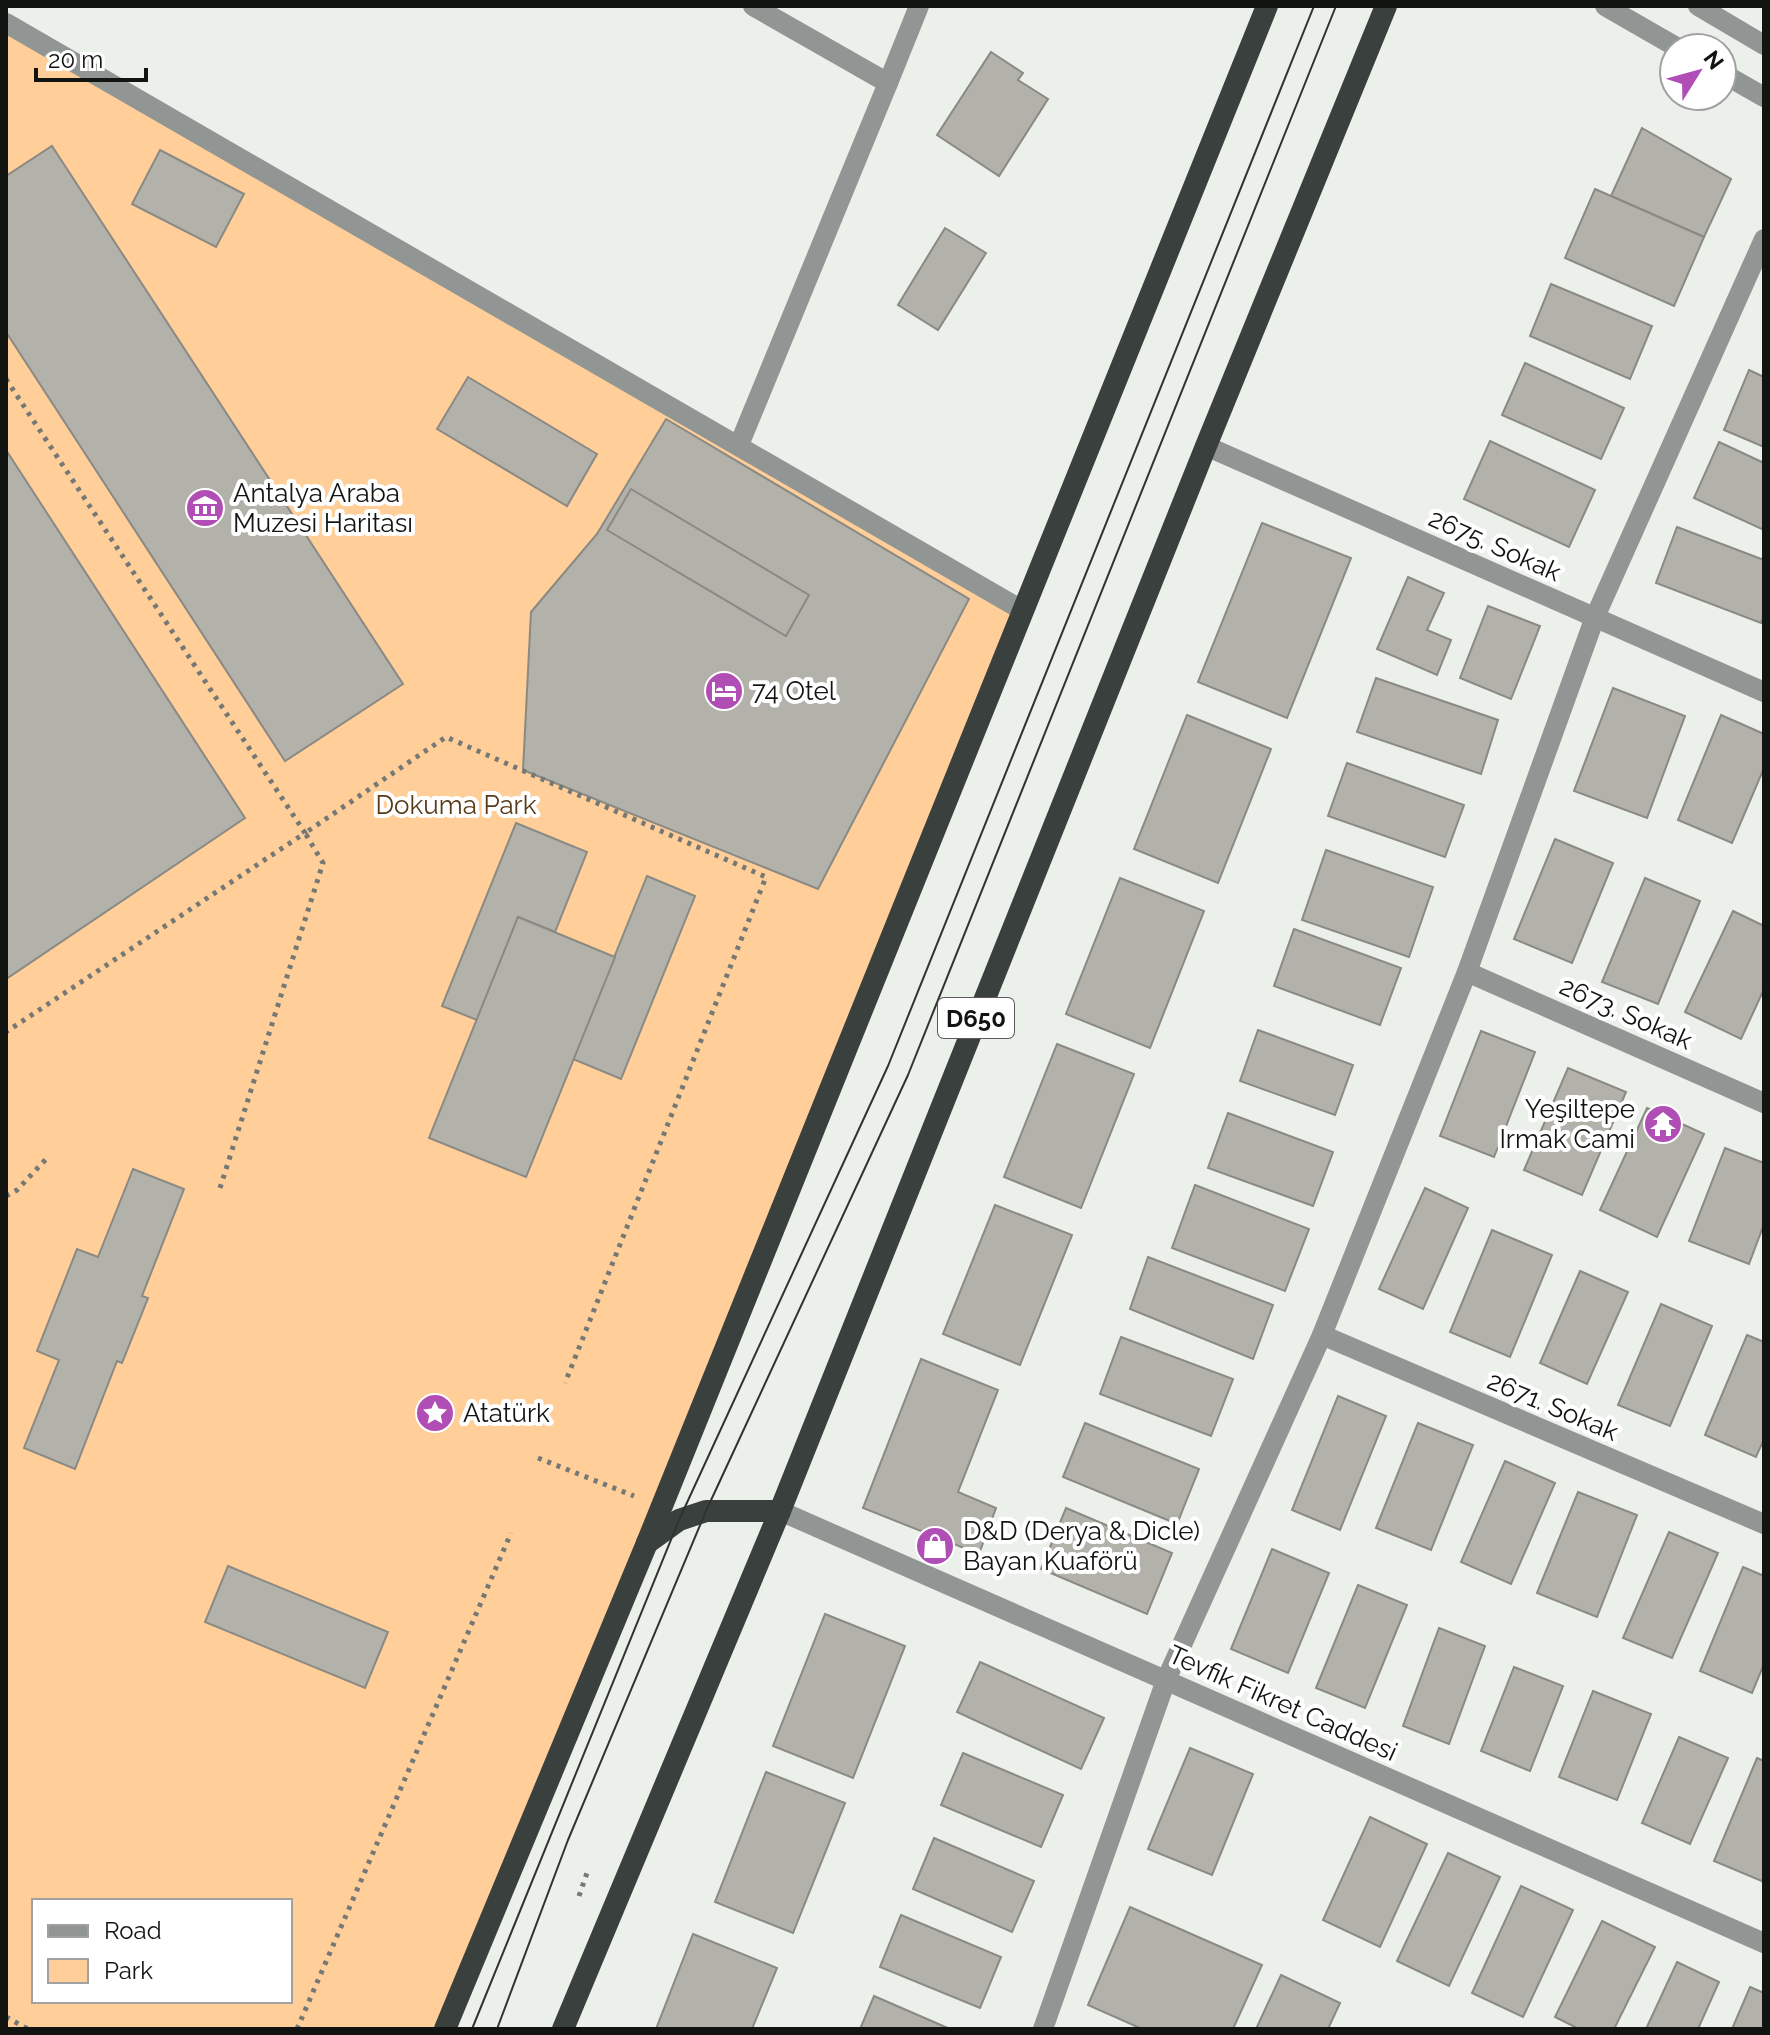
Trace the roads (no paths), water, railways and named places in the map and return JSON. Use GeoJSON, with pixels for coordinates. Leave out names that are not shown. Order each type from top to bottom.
{"type":"FeatureCollection","features":[{"type":"Feature","properties":{"kind":"highway"},"geometry":{"type":"LineString","coordinates":[[445,2029],[662,1507],[1267,6]]}},
{"type":"Feature","properties":{"kind":"highway","name":"D650"},"geometry":{"type":"LineString","coordinates":[[563,2029],[780,1511],[1206,446],[1386,6]]}},
{"type":"Feature","properties":{"kind":"highway"},"geometry":{"type":"LineString","coordinates":[[647,1543],[679,1520],[706,1511],[780,1511]]}},
{"type":"Feature","properties":{"kind":"street"},"geometry":{"type":"LineString","coordinates":[[753,6],[888,83]]}},
{"type":"Feature","properties":{"kind":"street"},"geometry":{"type":"LineString","coordinates":[[739,445],[919,6]]}},
{"type":"Feature","properties":{"kind":"street"},"geometry":{"type":"LineString","coordinates":[[1605,6],[1658,36]]}},
{"type":"Feature","properties":{"kind":"street"},"geometry":{"type":"LineString","coordinates":[[1698,6],[1764,45]]}},
{"type":"Feature","properties":{"kind":"street"},"geometry":{"type":"LineString","coordinates":[[6,23],[1022,610]]}},
{"type":"Feature","properties":{"kind":"street"},"geometry":{"type":"LineString","coordinates":[[1738,82],[1764,97]]}},
{"type":"Feature","properties":{"kind":"street"},"geometry":{"type":"LineString","coordinates":[[1043,2029],[1166,1680],[1322,1335],[1467,972],[1595,617],[1764,239]]}},
{"type":"Feature","properties":{"kind":"street","name":"2675. Sokak"},"geometry":{"type":"LineString","coordinates":[[1206,446],[1764,692]]}},
{"type":"Feature","properties":{"kind":"street","name":"2673. Sokak"},"geometry":{"type":"LineString","coordinates":[[1467,972],[1764,1103]]}},
{"type":"Feature","properties":{"kind":"street","name":"2671. Sokak"},"geometry":{"type":"LineString","coordinates":[[1322,1335],[1764,1524]]}},
{"type":"Feature","properties":{"kind":"street","name":"Tevfik Fikret Caddesi"},"geometry":{"type":"LineString","coordinates":[[780,1511],[1764,1943]]}},
{"type":"Feature","properties":{"kind":"tram line"},"geometry":{"type":"LineString","coordinates":[[472,2029],[679,1520],[888,1066],[1314,6]]}},
{"type":"Feature","properties":{"kind":"tram line"},"geometry":{"type":"LineString","coordinates":[[497,2029],[568,1840],[706,1511],[908,1075],[1336,6]]}},
{"type":"Feature","properties":{"kind":"place","name":"Antalya Araba Muzesi Haritası"},"geometry":{"type":"Point","coordinates":[205,508]}},
{"type":"Feature","properties":{"kind":"place","name":"74 Otel"},"geometry":{"type":"Point","coordinates":[724,691]}},
{"type":"Feature","properties":{"kind":"place","name":"Yeşiltepe Irmak Cami"},"geometry":{"type":"Point","coordinates":[1663,1124]}},
{"type":"Feature","properties":{"kind":"place","name":"Atatürk"},"geometry":{"type":"Point","coordinates":[435,1413]}},
{"type":"Feature","properties":{"kind":"place","name":"D&D (Derya & Dicle) Bayan Kuaförü"},"geometry":{"type":"Point","coordinates":[935,1546]}},
{"type":"Feature","properties":{"kind":"park label","name":"Dokuma Park"},"geometry":{"type":"Point","coordinates":[456,805]}}]}
